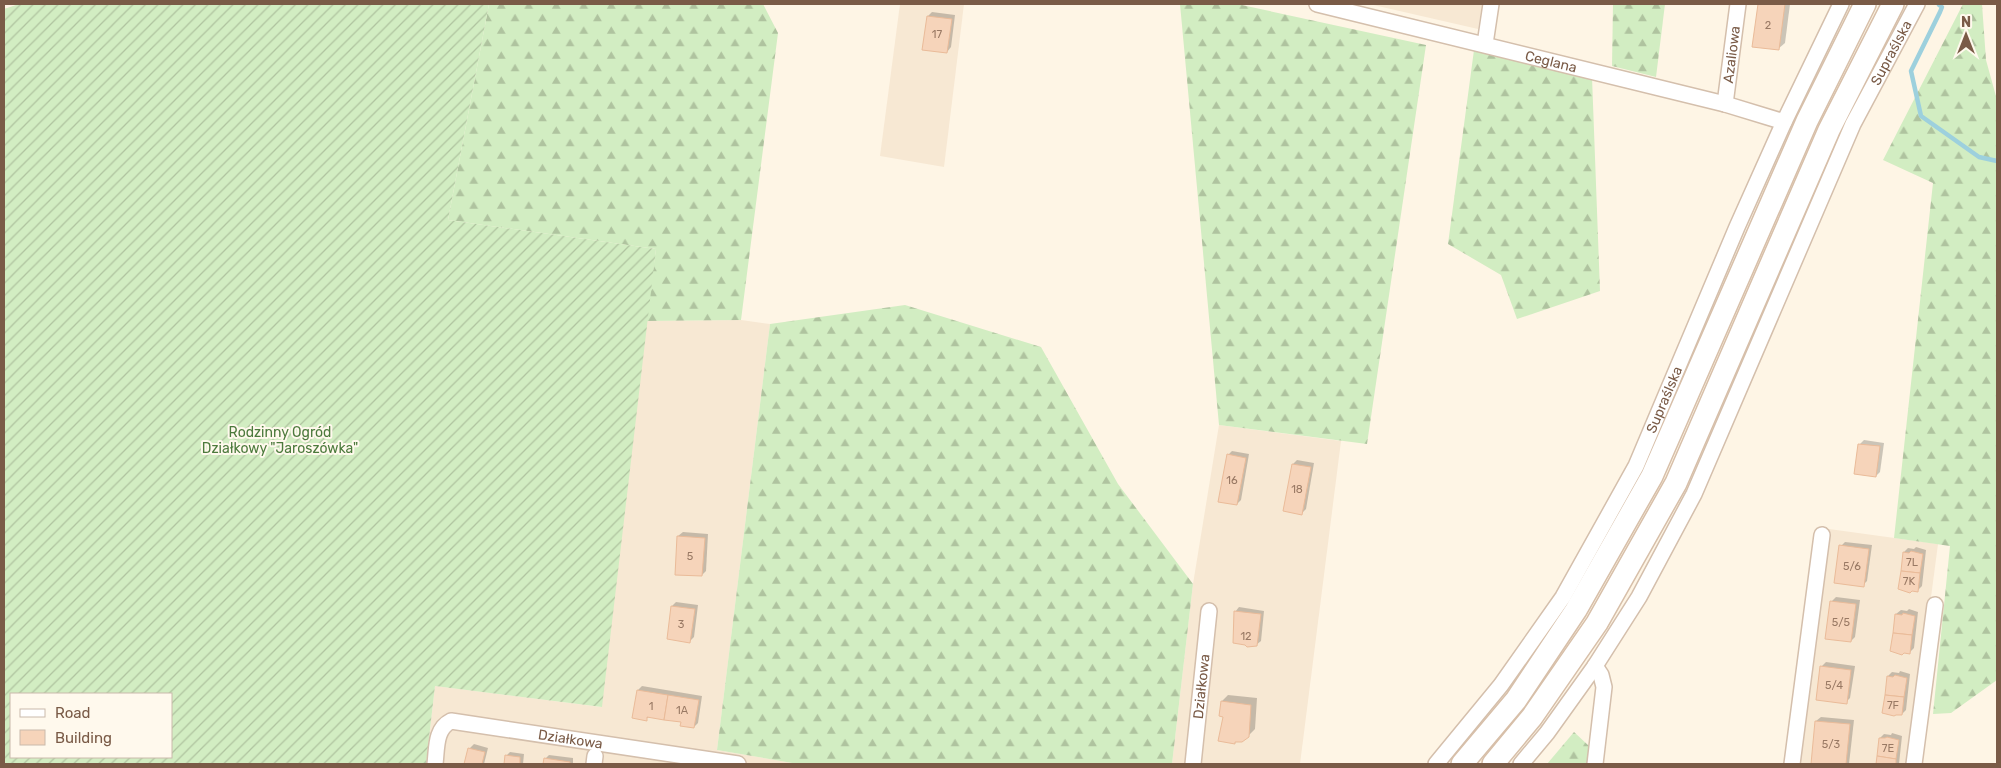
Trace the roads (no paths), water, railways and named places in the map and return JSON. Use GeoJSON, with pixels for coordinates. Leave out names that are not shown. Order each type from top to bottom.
{"type":"FeatureCollection","features":[{"type":"Feature","properties":{"kind":"main road"},"geometry":{"type":"LineString","coordinates":[[1462,764],[1516,700],[1565,626],[1652,476],[1807,121],[1865,4]]}},
{"type":"Feature","properties":{"kind":"main road"},"geometry":{"type":"LineString","coordinates":[[1493,764],[1532,717],[1597,623],[1676,483],[1829,130],[1893,4]]}},
{"type":"Feature","properties":{"kind":"street","name":"Ceglana"},"geometry":{"type":"LineString","coordinates":[[1317,4],[1725,104],[1784,122]]}},
{"type":"Feature","properties":{"kind":"street"},"geometry":{"type":"LineString","coordinates":[[1485,44],[1491,4]]}},
{"type":"Feature","properties":{"kind":"street","name":"Azaliowa"},"geometry":{"type":"LineString","coordinates":[[1725,104],[1738,4]]}},
{"type":"Feature","properties":{"kind":"street","name":"Supraślska"},"geometry":{"type":"LineString","coordinates":[[1436,764],[1501,685],[1563,596],[1636,466],[1737,227],[1784,122],[1841,4]]}},
{"type":"Feature","properties":{"kind":"street","name":"Supraślska"},"geometry":{"type":"LineString","coordinates":[[1520,764],[1547,733],[1595,666],[1639,597],[1694,494],[1853,124],[1917,4]]}},
{"type":"Feature","properties":{"kind":"street"},"geometry":{"type":"LineString","coordinates":[[1792,764],[1822,535]]}},
{"type":"Feature","properties":{"kind":"street"},"geometry":{"type":"LineString","coordinates":[[1914,764],[1935,605]]}},
{"type":"Feature","properties":{"kind":"street","name":"Działkowa"},"geometry":{"type":"LineString","coordinates":[[1193,764],[1209,610]]}},
{"type":"Feature","properties":{"kind":"street"},"geometry":{"type":"LineString","coordinates":[[1595,666],[1601,675],[1604,687],[1595,764]]}},
{"type":"Feature","properties":{"kind":"street","name":"Działkowa"},"geometry":{"type":"LineString","coordinates":[[435,764],[440,730],[451,721],[738,764]]}},
{"type":"Feature","properties":{"kind":"waterway"},"geometry":{"type":"LineString","coordinates":[[1939,5],[1942,7],[1940,12],[1911,71],[1921,116],[1979,157],[1997,161]]}},
{"type":"Feature","properties":{"kind":"park label","name":"Rodzinny Ogród Działkowy \"Jaroszówka\""},"geometry":{"type":"Point","coordinates":[280,440]}}]}
